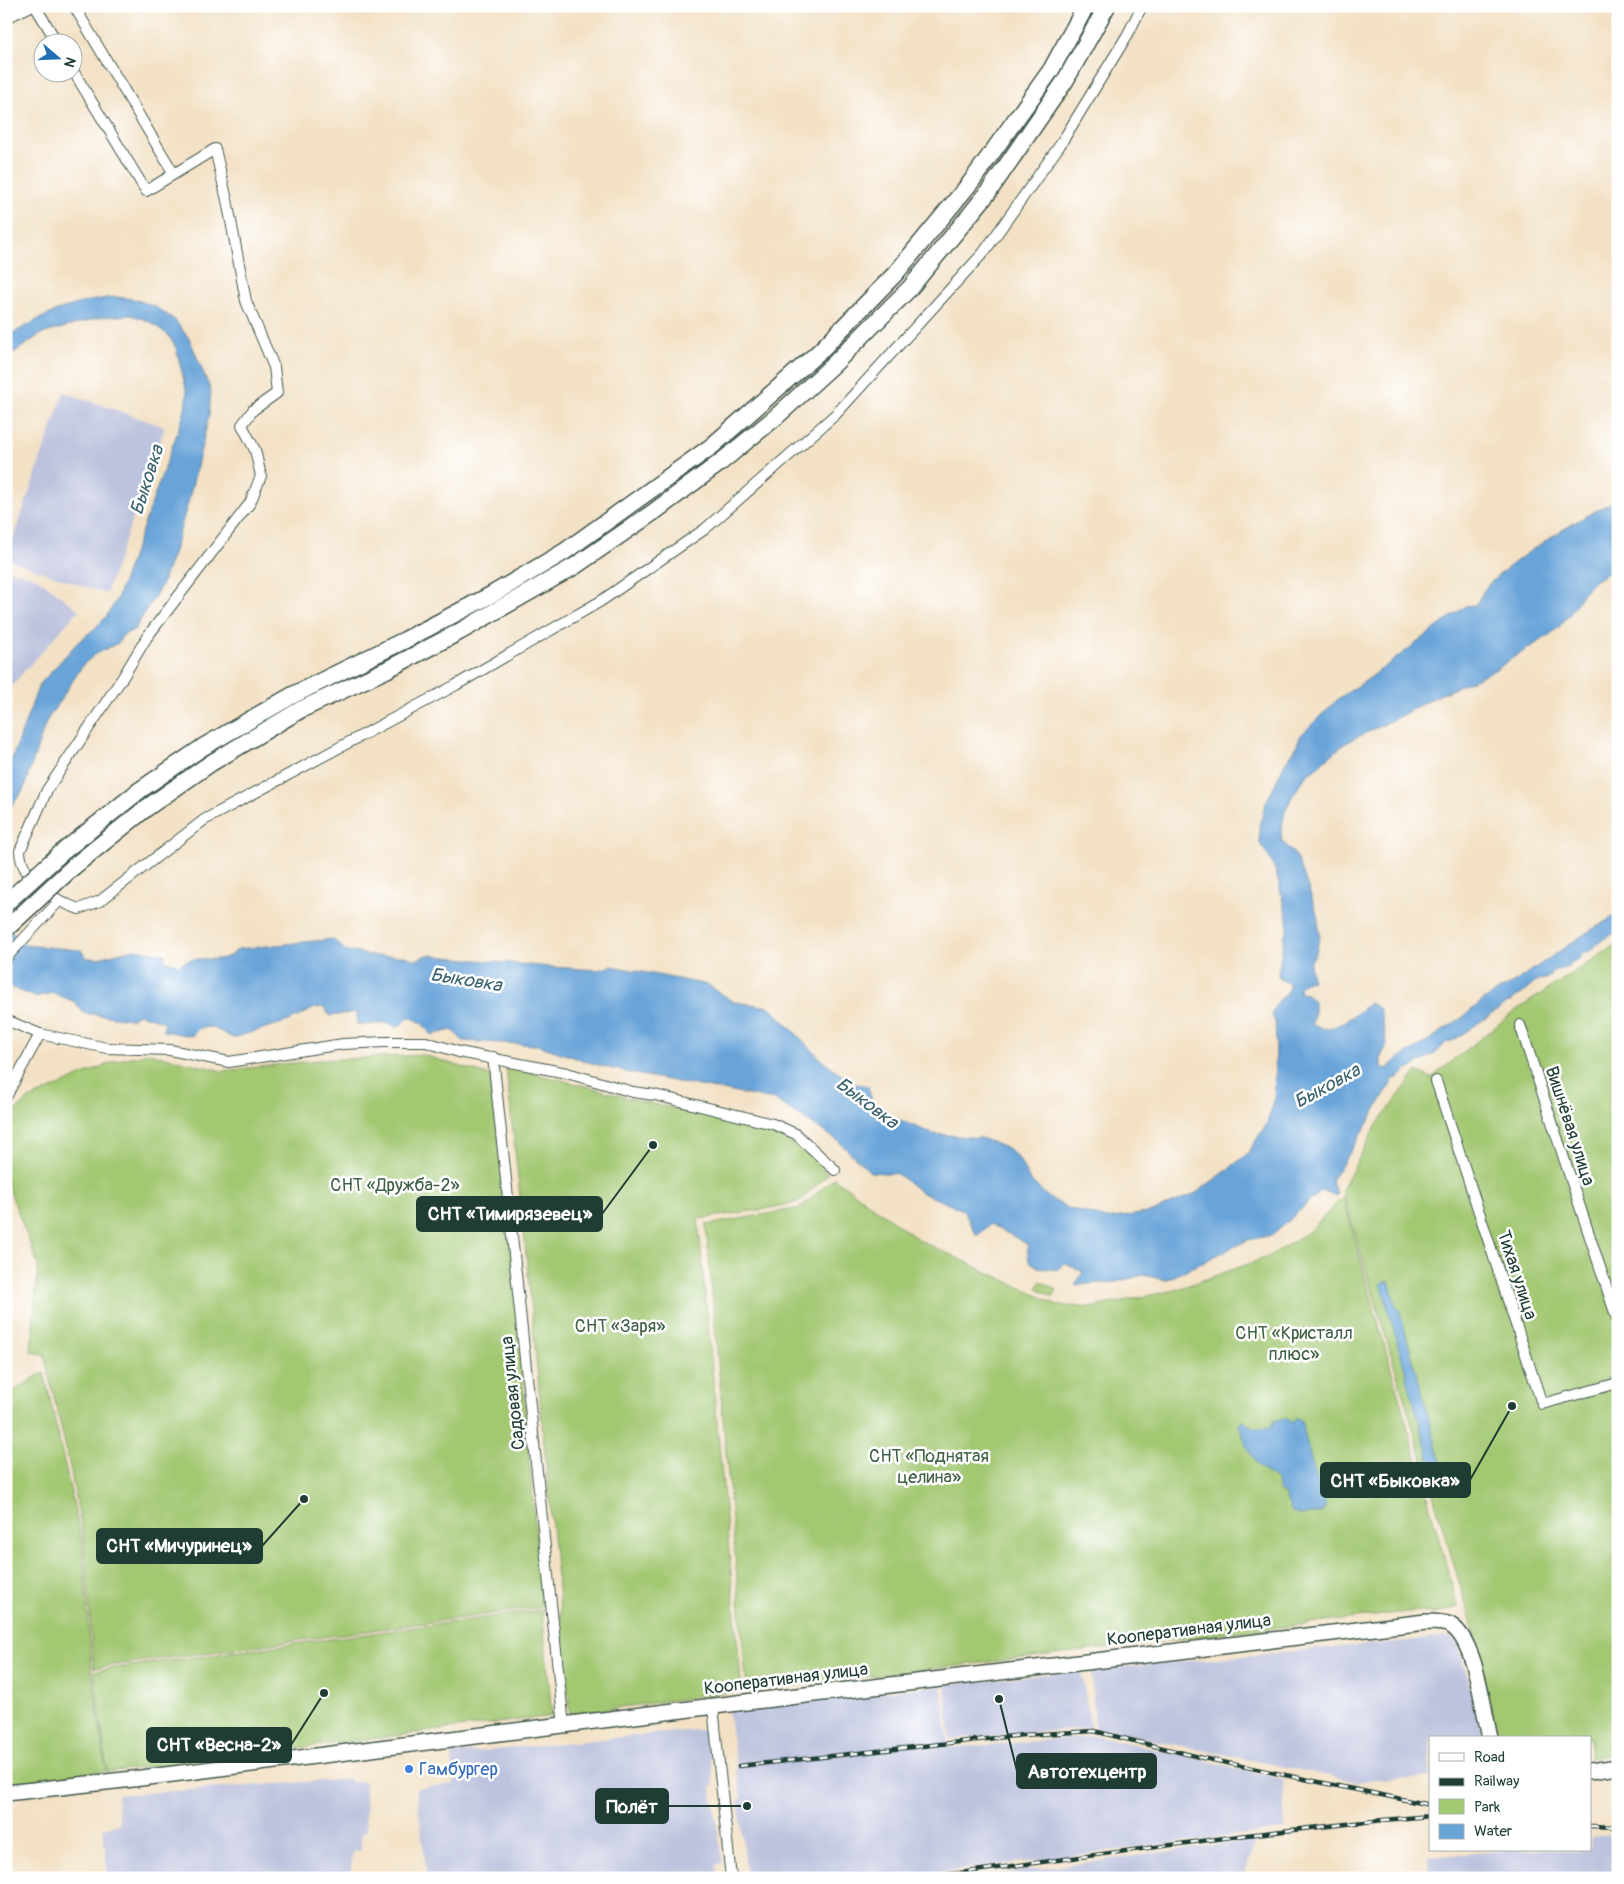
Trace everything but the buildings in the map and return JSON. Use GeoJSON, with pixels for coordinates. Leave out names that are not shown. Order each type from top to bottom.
{"type":"FeatureCollection","features":[{"type":"Feature","properties":{"kind":"main road"},"geometry":{"type":"LineString","coordinates":[[6,903],[60,854],[140,790],[204,746],[292,695],[457,613],[564,552],[712,446],[820,351],[896,273],[971,182],[1051,70],[1086,6]]}},
{"type":"Feature","properties":{"kind":"main road"},"geometry":{"type":"LineString","coordinates":[[6,929],[73,867],[145,809],[211,763],[300,710],[386,670],[575,566],[663,506],[722,462],[834,365],[910,288],[987,194],[1065,81],[1107,6]]}},
{"type":"Feature","properties":{"kind":"main road","name":"Кооперативная улица"},"geometry":{"type":"LineString","coordinates":[[6,1793],[133,1780],[713,1707],[1393,1625],[1438,1622],[1450,1626],[1462,1636],[1474,1665],[1490,1736]]}},
{"type":"Feature","properties":{"kind":"main road"},"geometry":{"type":"LineString","coordinates":[[1592,1771],[1618,1767]]}},
{"type":"Feature","properties":{"kind":"street"},"geometry":{"type":"LineString","coordinates":[[6,18],[31,6]]}},
{"type":"Feature","properties":{"kind":"street"},"geometry":{"type":"LineString","coordinates":[[35,6],[51,32]]}},
{"type":"Feature","properties":{"kind":"street"},"geometry":{"type":"LineString","coordinates":[[74,6],[174,174]]}},
{"type":"Feature","properties":{"kind":"street"},"geometry":{"type":"LineString","coordinates":[[80,82],[146,191],[215,149],[227,200],[246,301],[274,367],[277,393],[253,410],[242,425],[255,450],[261,476],[250,503],[147,637],[123,677],[47,790],[20,851],[20,861],[38,886],[59,901],[79,909],[100,901],[204,820],[465,680],[601,601],[704,529],[836,414],[984,252],[1060,145],[1128,34],[1142,6]]}},
{"type":"Feature","properties":{"kind":"street"},"geometry":{"type":"LineString","coordinates":[[6,958],[59,901]]}},
{"type":"Feature","properties":{"kind":"street"},"geometry":{"type":"LineString","coordinates":[[6,1020],[40,1034],[107,1048],[170,1050],[229,1062],[343,1044],[426,1042],[459,1052],[493,1057],[567,1073],[633,1092],[655,1095],[774,1124],[796,1134],[835,1170]]}},
{"type":"Feature","properties":{"kind":"street","name":"Вишнёвая улица"},"geometry":{"type":"LineString","coordinates":[[1520,1025],[1618,1322]]}},
{"type":"Feature","properties":{"kind":"street"},"geometry":{"type":"LineString","coordinates":[[6,1096],[40,1034]]}},
{"type":"Feature","properties":{"kind":"street","name":"Садовая улица"},"geometry":{"type":"LineString","coordinates":[[493,1057],[564,1726]]}},
{"type":"Feature","properties":{"kind":"street","name":"Тихая улица"},"geometry":{"type":"LineString","coordinates":[[1436,1081],[1542,1404],[1618,1383]]}},
{"type":"Feature","properties":{"kind":"street"},"geometry":{"type":"LineString","coordinates":[[713,1707],[731,1878]]}},
{"type":"Feature","properties":{"kind":"shaded area"},"geometry":{"type":"Polygon","coordinates":[[[64,392],[165,427],[106,594],[6,559],[64,392]]]}},
{"type":"Feature","properties":{"kind":"shaded area"},"geometry":{"type":"Polygon","coordinates":[[[6,569],[37,578],[79,610],[14,683],[6,701],[6,569]]]}},
{"type":"Feature","properties":{"kind":"shaded area"},"geometry":{"type":"Polygon","coordinates":[[[1450,1637],[1458,1643],[1483,1736],[1429,1736],[1429,1778],[1374,1779],[1358,1782],[1095,1728],[1091,1670],[1450,1637]]]}},
{"type":"Feature","properties":{"kind":"shaded area"},"geometry":{"type":"Polygon","coordinates":[[[1081,1671],[1091,1728],[950,1739],[945,1684],[1081,1671]]]}},
{"type":"Feature","properties":{"kind":"shaded area"},"geometry":{"type":"Polygon","coordinates":[[[941,1685],[949,1748],[1099,1736],[1283,1779],[1285,1829],[896,1878],[747,1878],[738,1799],[741,1798],[728,1710],[941,1685]]]}},
{"type":"Feature","properties":{"kind":"shaded area"},"geometry":{"type":"Polygon","coordinates":[[[705,1729],[711,1738],[713,1749],[710,1751],[714,1786],[711,1787],[723,1863],[716,1865],[717,1878],[576,1878],[575,1876],[560,1878],[427,1878],[416,1788],[454,1784],[452,1754],[705,1729]]]}},
{"type":"Feature","properties":{"kind":"shaded area"},"geometry":{"type":"Polygon","coordinates":[[[349,1779],[350,1782],[365,1782],[366,1833],[361,1833],[361,1851],[353,1851],[350,1878],[108,1878],[103,1828],[119,1824],[117,1795],[349,1779]]]}},
{"type":"Feature","properties":{"kind":"shaded area"},"geometry":{"type":"Polygon","coordinates":[[[1618,1834],[1618,1878],[1429,1878],[1428,1857],[1487,1852],[1592,1852],[1592,1838],[1618,1834]]]}},
{"type":"Feature","properties":{"kind":"shaded area"},"geometry":{"type":"Polygon","coordinates":[[[1255,1840],[1244,1878],[971,1878],[1255,1840]]]}},
{"type":"Feature","properties":{"kind":"green space"},"geometry":{"type":"Polygon","coordinates":[[[1618,943],[1618,1754],[1592,1758],[1592,1736],[1498,1736],[1471,1622],[1342,1190],[1376,1126],[1417,1071],[1431,1078],[1515,1011],[1618,943]]]}},
{"type":"Feature","properties":{"kind":"green space","name":"СНТ «Дружба-2»"},"geometry":{"type":"Polygon","coordinates":[[[148,1053],[222,1071],[320,1060],[423,1055],[491,1076],[512,1254],[542,1607],[94,1668],[84,1541],[68,1457],[44,1354],[31,1352],[38,1265],[6,1181],[6,1119],[29,1099],[115,1061],[148,1053]]]}},
{"type":"Feature","properties":{"kind":"green space","name":"СНТ «Заря»"},"geometry":{"type":"Polygon","coordinates":[[[506,1068],[741,1123],[783,1139],[803,1151],[828,1174],[799,1202],[698,1219],[742,1691],[570,1714],[524,1232],[506,1068]]]}},
{"type":"Feature","properties":{"kind":"green space","name":"СНТ «Поднятая целина»"},"geometry":{"type":"Polygon","coordinates":[[[834,1178],[919,1240],[1060,1306],[1094,1307],[1175,1290],[1268,1257],[1308,1232],[1343,1197],[1458,1607],[1434,1614],[1416,1611],[747,1691],[706,1225],[800,1208],[834,1178]]]}},
{"type":"Feature","properties":{"kind":"green space"},"geometry":{"type":"Polygon","coordinates":[[[1041,1281],[1056,1290],[1053,1297],[1037,1288],[1041,1281]]]}},
{"type":"Feature","properties":{"kind":"green space"},"geometry":{"type":"Polygon","coordinates":[[[44,1372],[82,1542],[92,1671],[106,1771],[6,1784],[6,1395],[44,1372]]]}},
{"type":"Feature","properties":{"kind":"green space"},"geometry":{"type":"Polygon","coordinates":[[[542,1610],[552,1716],[107,1772],[94,1671],[542,1610]]]}},
{"type":"Feature","properties":{"kind":"water"},"geometry":{"type":"Polygon","coordinates":[[[115,297],[134,299],[154,306],[175,320],[190,340],[211,391],[209,416],[188,503],[162,584],[135,629],[122,636],[118,643],[94,655],[83,665],[46,722],[23,791],[6,813],[6,775],[39,685],[78,642],[106,617],[117,599],[184,414],[187,393],[176,348],[169,336],[149,321],[131,315],[102,317],[41,334],[6,358],[6,339],[24,327],[72,305],[115,297]]]}},
{"type":"Feature","properties":{"kind":"water","name":"Быковка"},"geometry":{"type":"Polygon","coordinates":[[[1618,499],[1618,567],[1594,581],[1582,594],[1570,614],[1559,627],[1550,635],[1499,668],[1431,699],[1347,742],[1306,776],[1292,797],[1285,812],[1281,832],[1282,841],[1296,856],[1317,914],[1320,936],[1316,952],[1310,963],[1312,980],[1305,982],[1299,987],[1300,993],[1307,994],[1314,1001],[1312,1024],[1319,1028],[1335,1026],[1350,1018],[1370,1003],[1380,1009],[1387,1044],[1381,1057],[1381,1066],[1386,1069],[1395,1061],[1463,1017],[1485,999],[1516,981],[1586,933],[1618,914],[1618,931],[1589,952],[1583,952],[1580,958],[1573,961],[1568,967],[1555,970],[1546,979],[1538,980],[1522,994],[1512,999],[1511,1002],[1454,1040],[1447,1042],[1436,1053],[1407,1070],[1398,1078],[1393,1079],[1355,1145],[1331,1180],[1337,1193],[1336,1196],[1322,1190],[1273,1235],[1248,1240],[1166,1280],[1143,1275],[1116,1282],[1075,1285],[1083,1272],[1065,1263],[1057,1270],[1038,1267],[1029,1261],[1027,1244],[990,1224],[977,1236],[963,1210],[922,1193],[897,1174],[870,1172],[837,1140],[775,1100],[630,1073],[594,1064],[537,1045],[463,1041],[452,1030],[431,1035],[422,1023],[410,1017],[397,1028],[389,1023],[357,1025],[357,1012],[330,1016],[324,1007],[315,1008],[289,1021],[233,1038],[212,1027],[199,1028],[192,1036],[163,1031],[165,1022],[139,1014],[130,1019],[83,1013],[75,1002],[53,993],[35,997],[12,988],[6,983],[6,926],[24,945],[81,950],[87,958],[98,958],[134,949],[165,954],[165,960],[179,965],[191,960],[223,958],[231,955],[238,949],[333,939],[346,951],[376,956],[405,956],[416,960],[426,955],[598,970],[612,966],[708,985],[734,1002],[770,1007],[820,1058],[852,1083],[868,1086],[874,1110],[934,1134],[981,1138],[1009,1149],[1019,1159],[1029,1179],[1048,1197],[1068,1208],[1107,1219],[1152,1212],[1196,1193],[1248,1153],[1267,1123],[1274,1101],[1276,1041],[1275,1022],[1272,1015],[1279,1000],[1285,996],[1290,984],[1280,979],[1278,974],[1284,937],[1288,929],[1276,872],[1260,843],[1259,826],[1265,805],[1301,735],[1339,698],[1367,680],[1466,606],[1475,605],[1487,586],[1515,562],[1567,527],[1618,499]]]}},
{"type":"Feature","properties":{"kind":"water"},"geometry":{"type":"Polygon","coordinates":[[[1389,1281],[1397,1309],[1399,1309],[1441,1462],[1431,1465],[1381,1283],[1389,1281]]]}},
{"type":"Feature","properties":{"kind":"water"},"geometry":{"type":"Polygon","coordinates":[[[1285,1418],[1293,1423],[1296,1418],[1301,1420],[1315,1474],[1326,1506],[1321,1513],[1302,1515],[1292,1512],[1284,1494],[1279,1491],[1276,1480],[1258,1466],[1248,1449],[1239,1425],[1243,1420],[1253,1427],[1271,1427],[1274,1421],[1285,1418]]]}},
{"type":"Feature","properties":{"kind":"railway"},"geometry":{"type":"LineString","coordinates":[[739,1766],[1023,1735],[1094,1731],[1203,1758],[1429,1805]]}},
{"type":"Feature","properties":{"kind":"railway"},"geometry":{"type":"LineString","coordinates":[[921,1878],[1247,1835],[1429,1816]]}},
{"type":"Feature","properties":{"kind":"railway"},"geometry":{"type":"LineString","coordinates":[[1592,1826],[1618,1827]]}},
{"type":"Feature","properties":{"kind":"place","name":"СНТ «Тимирязевец»"},"geometry":{"type":"Point","coordinates":[653,1145]}},
{"type":"Feature","properties":{"kind":"place","name":"СНТ «Быковка»"},"geometry":{"type":"Point","coordinates":[1512,1406]}},
{"type":"Feature","properties":{"kind":"place","name":"СНТ «Мичуринец»"},"geometry":{"type":"Point","coordinates":[304,1499]}},
{"type":"Feature","properties":{"kind":"place","name":"СНТ «Весна-2»"},"geometry":{"type":"Point","coordinates":[324,1693]}},
{"type":"Feature","properties":{"kind":"place","name":"Автотехцентр"},"geometry":{"type":"Point","coordinates":[999,1699]}},
{"type":"Feature","properties":{"kind":"place","name":"Гамбургер"},"geometry":{"type":"Point","coordinates":[409,1769]}},
{"type":"Feature","properties":{"kind":"place","name":"Полёт"},"geometry":{"type":"Point","coordinates":[747,1806]}},
{"type":"Feature","properties":{"kind":"park label","name":"СНТ «Кристалл плюс»"},"geometry":{"type":"Point","coordinates":[1294,1344]}}]}
